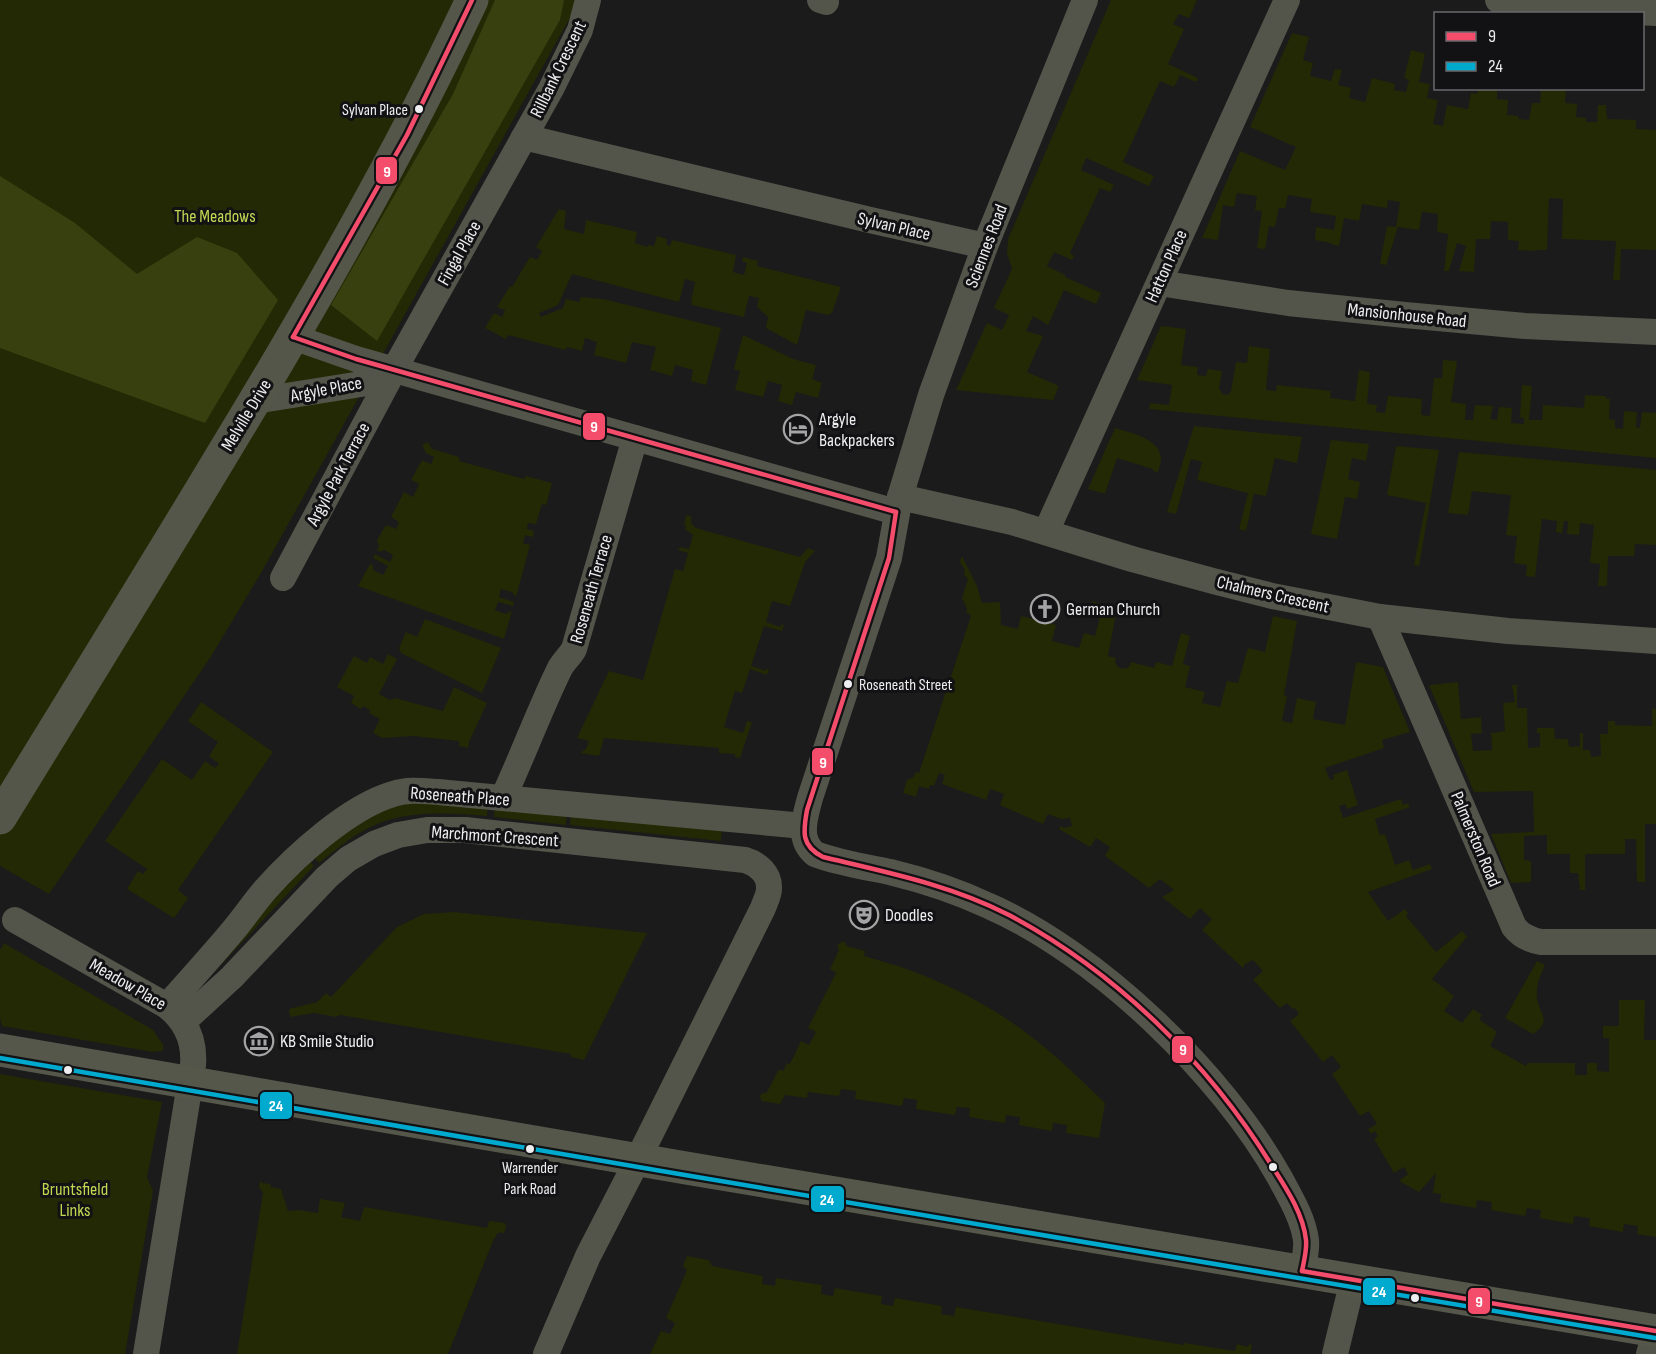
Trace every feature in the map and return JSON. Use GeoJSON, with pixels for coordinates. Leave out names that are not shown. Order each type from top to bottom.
{"type":"FeatureCollection","features":[{"type":"Feature","properties":{"kind":"main road","name":"Melville Drive"},"geometry":{"type":"LineString","coordinates":[[0,818],[293,337],[407,135],[472,0]]}},
{"type":"Feature","properties":{"kind":"street","name":"Rillbank Crescent"},"geometry":{"type":"LineString","coordinates":[[524,137],[580,30],[588,0]]}},
{"type":"Feature","properties":{"kind":"street","name":"Sciennes Road"},"geometry":{"type":"LineString","coordinates":[[898,504],[931,395],[985,246],[1085,0]]}},
{"type":"Feature","properties":{"kind":"street","name":"Hatton Place"},"geometry":{"type":"LineString","coordinates":[[1046,532],[1287,0]]}},
{"type":"Feature","properties":{"kind":"street"},"geometry":{"type":"LineString","coordinates":[[1498,0],[1591,10],[1634,12]]}},
{"type":"Feature","properties":{"kind":"street","name":"Sylvan Place"},"geometry":{"type":"LineString","coordinates":[[524,137],[985,246]]}},
{"type":"Feature","properties":{"kind":"street","name":"Fingal Place"},"geometry":{"type":"LineString","coordinates":[[394,370],[524,137]]}},
{"type":"Feature","properties":{"kind":"street","name":"Mansionhouse Road"},"geometry":{"type":"LineString","coordinates":[[1159,283],[1288,303],[1405,315],[1525,326],[1656,332]]}},
{"type":"Feature","properties":{"kind":"street","name":"Argyle Place"},"geometry":{"type":"LineString","coordinates":[[293,337],[356,359],[635,438],[898,504]]}},
{"type":"Feature","properties":{"kind":"street","name":"Argyle Place"},"geometry":{"type":"LineString","coordinates":[[255,401],[361,384],[394,370]]}},
{"type":"Feature","properties":{"kind":"street","name":"Argyle Park Terrace"},"geometry":{"type":"LineString","coordinates":[[282,578],[394,370]]}},
{"type":"Feature","properties":{"kind":"street","name":"Roseneath Terrace"},"geometry":{"type":"LineString","coordinates":[[503,798],[562,665],[574,649],[635,438]]}},
{"type":"Feature","properties":{"kind":"street"},"geometry":{"type":"LineString","coordinates":[[898,504],[889,558],[810,798],[804,826],[808,847],[815,854],[914,879],[989,906],[1030,927],[1068,951],[1127,998],[1207,1077],[1241,1119],[1273,1166],[1292,1201],[1305,1234],[1306,1248],[1302,1271]]}},
{"type":"Feature","properties":{"kind":"street","name":"Chalmers Crescent"},"geometry":{"type":"LineString","coordinates":[[898,504],[972,512],[1132,559],[1272,596],[1380,617],[1508,632],[1656,641]]}},
{"type":"Feature","properties":{"kind":"street","name":"Palmerston Road"},"geometry":{"type":"LineString","coordinates":[[1380,617],[1514,927],[1528,939],[1541,942],[1656,942]]}},
{"type":"Feature","properties":{"kind":"street","name":"Roseneath Place"},"geometry":{"type":"LineString","coordinates":[[175,1014],[232,932],[274,880],[315,841],[378,799],[405,791],[438,792],[804,826]]}},
{"type":"Feature","properties":{"kind":"street","name":"Marchmont Crescent"},"geometry":{"type":"LineString","coordinates":[[175,1014],[232,977],[327,877],[348,859],[374,844],[398,835],[427,830],[465,830],[745,860],[757,865],[765,875],[769,891],[763,908],[638,1159]]}},
{"type":"Feature","properties":{"kind":"street","name":"Meadow Place"},"geometry":{"type":"LineString","coordinates":[[15,920],[175,1014],[190,1035],[194,1053],[146,1354]]}},
{"type":"Feature","properties":{"kind":"street"},"geometry":{"type":"LineString","coordinates":[[0,1050],[1656,1331],[1649,1354]]}},
{"type":"Feature","properties":{"kind":"street"},"geometry":{"type":"LineString","coordinates":[[546,1354],[588,1256],[638,1159]]}},
{"type":"Feature","properties":{"kind":"street"},"geometry":{"type":"LineString","coordinates":[[1335,1354],[1353,1280]]}},
{"type":"Feature","properties":{"kind":"green space","name":"The Meadows"},"geometry":{"type":"Polygon","coordinates":[[[0,0],[575,0],[572,14],[261,573],[210,658],[49,894],[0,866],[0,0]]]}},
{"type":"Feature","properties":{"kind":"green space"},"geometry":{"type":"Polygon","coordinates":[[[495,0],[564,0],[560,20],[377,341],[331,305],[453,94],[495,0]]]}},
{"type":"Feature","properties":{"kind":"green space"},"geometry":{"type":"Polygon","coordinates":[[[1111,0],[1197,0],[1189,18],[1179,14],[1173,24],[1184,29],[1168,64],[1198,78],[1196,82],[1180,75],[1174,87],[1160,81],[1123,162],[1154,176],[1149,186],[1086,158],[1081,170],[1114,185],[1110,192],[1100,188],[1070,253],[1074,256],[1072,260],[1054,252],[1047,266],[1101,293],[1096,304],[1064,290],[1048,325],[1033,316],[1026,331],[1043,336],[1027,372],[1059,386],[1053,400],[956,390],[987,323],[1002,330],[1009,315],[994,308],[1012,269],[1007,253],[1008,239],[1111,0]]]}},
{"type":"Feature","properties":{"kind":"green space"},"geometry":{"type":"Polygon","coordinates":[[[1292,33],[1309,37],[1303,60],[1313,63],[1310,76],[1331,81],[1335,69],[1342,70],[1338,85],[1351,88],[1349,98],[1365,102],[1372,78],[1395,84],[1394,90],[1406,92],[1409,80],[1404,78],[1411,50],[1425,54],[1419,82],[1430,84],[1427,98],[1438,100],[1433,124],[1443,126],[1447,105],[1468,109],[1471,93],[1477,94],[1478,90],[1497,90],[1497,99],[1508,100],[1507,115],[1529,120],[1532,103],[1540,103],[1541,90],[1566,90],[1565,103],[1577,104],[1576,117],[1586,118],[1586,122],[1597,122],[1598,105],[1606,105],[1607,119],[1636,120],[1636,129],[1656,130],[1656,250],[1621,249],[1620,280],[1613,280],[1616,241],[1562,239],[1563,199],[1549,198],[1547,250],[1518,250],[1519,241],[1508,240],[1508,222],[1491,221],[1490,239],[1476,239],[1474,272],[1459,271],[1466,246],[1457,243],[1449,271],[1444,271],[1448,234],[1437,232],[1438,214],[1422,212],[1419,230],[1398,227],[1386,265],[1380,264],[1387,226],[1396,227],[1400,202],[1388,200],[1387,208],[1362,204],[1359,221],[1344,218],[1339,246],[1315,240],[1316,227],[1334,230],[1336,216],[1310,212],[1312,199],[1288,195],[1285,208],[1279,208],[1275,227],[1269,226],[1265,249],[1257,248],[1262,211],[1255,210],[1257,196],[1237,193],[1234,207],[1223,205],[1218,240],[1202,238],[1240,151],[1285,170],[1296,147],[1250,127],[1292,33]]]}},
{"type":"Feature","properties":{"kind":"green space"},"geometry":{"type":"Polygon","coordinates":[[[0,176],[75,223],[137,274],[197,237],[237,253],[278,300],[205,423],[0,348],[0,176]]]}},
{"type":"Feature","properties":{"kind":"green space"},"geometry":{"type":"Polygon","coordinates":[[[559,209],[566,211],[564,229],[584,234],[586,220],[637,232],[635,243],[647,247],[648,245],[654,246],[657,236],[667,239],[666,244],[670,246],[672,240],[736,255],[733,272],[744,275],[747,263],[742,261],[743,257],[758,261],[757,266],[841,287],[832,313],[828,315],[806,310],[797,345],[766,328],[768,317],[757,307],[759,298],[749,296],[744,317],[692,305],[695,282],[685,279],[679,302],[572,274],[558,305],[539,313],[541,317],[563,308],[566,299],[579,302],[581,297],[603,299],[721,328],[706,385],[691,381],[693,370],[675,365],[672,376],[650,370],[656,347],[632,342],[626,363],[594,355],[597,342],[585,338],[582,351],[567,347],[566,350],[508,335],[506,339],[485,328],[494,313],[502,317],[505,310],[497,307],[530,257],[537,260],[542,251],[536,247],[559,209]]]}},
{"type":"Feature","properties":{"kind":"green space"},"geometry":{"type":"Polygon","coordinates":[[[1161,326],[1186,329],[1181,365],[1198,367],[1197,375],[1206,376],[1208,369],[1222,371],[1219,389],[1224,395],[1231,391],[1236,362],[1247,363],[1249,346],[1270,349],[1266,390],[1276,391],[1277,385],[1331,391],[1330,398],[1355,401],[1359,370],[1370,372],[1367,404],[1377,405],[1376,412],[1385,413],[1388,396],[1422,399],[1421,415],[1430,416],[1434,378],[1442,378],[1443,360],[1457,361],[1451,402],[1466,404],[1465,420],[1473,420],[1475,405],[1493,406],[1490,419],[1497,420],[1499,407],[1512,408],[1511,423],[1524,424],[1524,418],[1520,417],[1522,385],[1532,386],[1529,420],[1542,420],[1543,405],[1584,408],[1585,395],[1606,396],[1606,399],[1610,399],[1609,419],[1615,420],[1615,428],[1623,429],[1624,411],[1637,412],[1636,427],[1640,428],[1642,412],[1656,413],[1656,458],[1149,409],[1150,403],[1169,405],[1172,385],[1137,380],[1161,326]]]}},
{"type":"Feature","properties":{"kind":"green space"},"geometry":{"type":"Polygon","coordinates":[[[743,335],[793,359],[816,365],[812,379],[822,383],[818,398],[796,392],[792,405],[778,401],[782,385],[768,381],[763,397],[735,390],[740,371],[734,369],[743,335]]]}},
{"type":"Feature","properties":{"kind":"green space"},"geometry":{"type":"Polygon","coordinates":[[[1194,426],[1302,437],[1297,463],[1275,458],[1266,496],[1254,494],[1246,531],[1239,529],[1248,493],[1197,480],[1202,462],[1191,459],[1176,514],[1167,512],[1194,426]]]}},
{"type":"Feature","properties":{"kind":"green space"},"geometry":{"type":"Polygon","coordinates":[[[1115,428],[1150,441],[1159,451],[1161,462],[1158,472],[1117,458],[1105,494],[1088,489],[1115,428]]]}},
{"type":"Feature","properties":{"kind":"green space"},"geometry":{"type":"Polygon","coordinates":[[[1331,440],[1369,444],[1366,461],[1352,458],[1348,479],[1360,482],[1357,499],[1345,497],[1337,539],[1311,534],[1331,440]]]}},
{"type":"Feature","properties":{"kind":"green space"},"geometry":{"type":"Polygon","coordinates":[[[428,442],[432,449],[459,457],[459,461],[524,479],[526,476],[552,483],[546,505],[542,504],[536,524],[528,523],[527,529],[534,531],[533,537],[525,535],[523,543],[530,545],[516,597],[512,592],[501,589],[499,597],[514,602],[513,606],[498,602],[495,610],[505,614],[512,611],[504,639],[358,586],[370,564],[373,565],[373,570],[383,575],[388,566],[373,558],[375,554],[390,562],[393,555],[384,550],[380,552],[377,550],[379,546],[377,540],[386,525],[396,529],[399,522],[391,517],[404,492],[413,497],[419,484],[411,480],[422,460],[431,464],[434,457],[426,453],[422,445],[428,442]]]}},
{"type":"Feature","properties":{"kind":"green space"},"geometry":{"type":"Polygon","coordinates":[[[1396,446],[1439,450],[1419,566],[1414,565],[1426,503],[1387,495],[1396,446]]]}},
{"type":"Feature","properties":{"kind":"green space"},"geometry":{"type":"Polygon","coordinates":[[[1459,452],[1656,470],[1656,545],[1635,544],[1634,556],[1608,556],[1607,586],[1598,586],[1600,564],[1590,563],[1594,525],[1580,523],[1579,535],[1567,534],[1568,521],[1564,521],[1562,533],[1556,532],[1557,521],[1542,519],[1535,577],[1526,576],[1527,565],[1514,563],[1517,536],[1506,535],[1511,495],[1472,491],[1468,515],[1448,513],[1459,452]]]}},
{"type":"Feature","properties":{"kind":"green space"},"geometry":{"type":"Polygon","coordinates":[[[686,515],[691,516],[691,523],[696,528],[800,557],[808,548],[815,551],[805,562],[790,606],[772,601],[766,622],[780,627],[784,625],[782,631],[764,626],[751,666],[766,671],[767,668],[769,669],[767,675],[750,669],[742,693],[735,691],[724,727],[743,733],[747,721],[752,722],[740,758],[735,757],[735,754],[719,753],[719,748],[604,738],[599,756],[580,753],[586,749],[589,741],[577,738],[609,671],[643,680],[675,569],[683,571],[688,553],[678,550],[680,547],[689,549],[693,535],[685,529],[686,515]]]}},
{"type":"Feature","properties":{"kind":"green space"},"geometry":{"type":"Polygon","coordinates":[[[962,556],[977,586],[982,603],[1000,602],[1001,625],[1018,629],[1021,616],[1056,625],[1052,641],[1079,648],[1084,633],[1095,636],[1100,617],[1089,613],[1092,601],[1117,608],[1108,656],[1116,658],[1115,663],[1118,667],[1129,667],[1131,662],[1154,668],[1156,662],[1172,666],[1181,633],[1190,636],[1183,664],[1190,666],[1185,687],[1205,692],[1202,703],[1220,707],[1227,681],[1238,683],[1248,648],[1265,652],[1273,616],[1297,621],[1284,695],[1287,696],[1282,721],[1292,723],[1297,698],[1316,702],[1313,719],[1345,725],[1356,662],[1383,667],[1410,732],[1382,740],[1384,748],[1325,768],[1330,780],[1334,779],[1333,775],[1347,770],[1358,805],[1347,809],[1345,804],[1339,806],[1343,818],[1401,799],[1403,805],[1408,803],[1410,807],[1375,819],[1380,835],[1385,834],[1395,865],[1409,860],[1413,870],[1430,864],[1432,869],[1368,892],[1388,921],[1405,909],[1408,913],[1406,916],[1436,952],[1462,931],[1467,937],[1432,979],[1454,996],[1444,1011],[1462,1023],[1473,1009],[1482,1015],[1479,1019],[1497,1032],[1490,1046],[1526,1066],[1528,1063],[1575,1063],[1575,1075],[1587,1075],[1587,1063],[1597,1063],[1597,1071],[1609,1072],[1609,1038],[1603,1038],[1603,1026],[1619,1026],[1619,1000],[1645,1000],[1644,1040],[1656,1040],[1656,1237],[1637,1234],[1638,1226],[1624,1224],[1623,1232],[1589,1226],[1590,1218],[1574,1216],[1573,1224],[1540,1218],[1541,1210],[1527,1208],[1525,1216],[1491,1210],[1492,1202],[1477,1200],[1476,1208],[1440,1202],[1441,1194],[1433,1193],[1436,1173],[1419,1192],[1399,1181],[1408,1174],[1404,1167],[1394,1173],[1374,1139],[1378,1136],[1375,1131],[1371,1134],[1368,1129],[1377,1124],[1369,1111],[1360,1116],[1332,1074],[1341,1067],[1332,1055],[1323,1062],[1290,1021],[1299,1014],[1295,1008],[1293,1009],[1287,1003],[1280,1008],[1253,980],[1263,971],[1253,960],[1245,964],[1243,968],[1202,930],[1212,919],[1200,908],[1190,919],[1162,897],[1174,890],[1160,879],[1149,888],[1105,856],[1110,847],[1096,838],[1090,847],[1059,829],[1061,826],[1064,828],[1072,826],[1070,818],[1061,819],[1048,814],[1043,824],[1000,805],[1004,794],[990,789],[986,800],[942,784],[945,775],[939,773],[934,786],[930,785],[929,789],[919,786],[916,797],[903,793],[907,780],[914,777],[915,772],[919,773],[971,616],[966,612],[962,598],[968,579],[964,575],[965,570],[960,562],[962,556]]]}},
{"type":"Feature","properties":{"kind":"green space"},"geometry":{"type":"Polygon","coordinates":[[[425,619],[501,648],[482,693],[401,653],[399,648],[406,632],[417,637],[425,619]]]}},
{"type":"Feature","properties":{"kind":"green space"},"geometry":{"type":"Polygon","coordinates":[[[388,654],[397,659],[379,694],[390,700],[395,698],[443,711],[454,687],[487,703],[468,748],[459,746],[459,741],[413,736],[382,738],[373,733],[380,719],[369,713],[370,710],[363,706],[361,709],[351,703],[354,696],[337,687],[354,656],[367,663],[370,657],[383,664],[388,654]]]}},
{"type":"Feature","properties":{"kind":"green space"},"geometry":{"type":"Polygon","coordinates":[[[1458,682],[1461,719],[1481,717],[1482,733],[1471,734],[1473,751],[1492,750],[1491,733],[1505,731],[1503,703],[1515,702],[1512,685],[1517,685],[1517,708],[1527,708],[1528,748],[1540,747],[1540,733],[1537,733],[1537,728],[1554,728],[1555,739],[1568,739],[1569,747],[1580,746],[1580,733],[1583,733],[1583,750],[1590,750],[1591,757],[1601,756],[1600,734],[1608,734],[1608,721],[1615,721],[1615,725],[1652,726],[1652,708],[1656,709],[1656,824],[1645,824],[1645,882],[1637,882],[1636,839],[1625,839],[1625,854],[1585,854],[1585,890],[1580,890],[1578,873],[1570,873],[1570,854],[1547,854],[1547,835],[1524,836],[1524,860],[1531,861],[1531,882],[1511,883],[1491,834],[1534,832],[1533,791],[1474,792],[1429,685],[1458,682]]]}},
{"type":"Feature","properties":{"kind":"green space"},"geometry":{"type":"Polygon","coordinates":[[[201,702],[273,752],[178,890],[188,898],[174,918],[127,889],[138,871],[143,874],[147,869],[105,841],[162,759],[192,780],[205,761],[215,768],[219,764],[209,756],[218,742],[188,721],[201,702]]]}},
{"type":"Feature","properties":{"kind":"green space"},"geometry":{"type":"Polygon","coordinates":[[[396,800],[488,804],[487,816],[445,814],[403,816],[361,832],[319,863],[310,853],[396,800]]]}},
{"type":"Feature","properties":{"kind":"green space"},"geometry":{"type":"Polygon","coordinates":[[[495,804],[567,812],[566,825],[494,817],[495,804]]]}},
{"type":"Feature","properties":{"kind":"green space"},"geometry":{"type":"Polygon","coordinates":[[[571,812],[722,828],[721,841],[570,825],[571,812]]]}},
{"type":"Feature","properties":{"kind":"green space"},"geometry":{"type":"Polygon","coordinates":[[[306,857],[314,866],[212,974],[306,857]]]}},
{"type":"Feature","properties":{"kind":"green space"},"geometry":{"type":"Polygon","coordinates":[[[454,912],[647,933],[584,1060],[571,1057],[571,1054],[340,1015],[336,1017],[314,1013],[290,1017],[289,1009],[317,1002],[326,993],[331,997],[397,927],[424,914],[454,912]]]}},
{"type":"Feature","properties":{"kind":"green space"},"geometry":{"type":"Polygon","coordinates":[[[844,941],[847,946],[865,951],[864,956],[906,969],[957,990],[1013,1023],[1041,1044],[1105,1103],[1099,1138],[1066,1133],[1067,1125],[1053,1123],[1052,1131],[1019,1125],[1020,1117],[1006,1115],[1005,1123],[969,1117],[970,1108],[957,1107],[955,1115],[916,1109],[917,1100],[904,1098],[902,1106],[855,1099],[856,1091],[841,1089],[839,1096],[808,1092],[807,1098],[785,1095],[780,1104],[762,1101],[761,1094],[767,1092],[779,1069],[783,1071],[787,1063],[790,1064],[801,1041],[809,1045],[816,1032],[808,1028],[836,973],[830,969],[839,950],[837,945],[844,941]]]}},
{"type":"Feature","properties":{"kind":"green space"},"geometry":{"type":"Polygon","coordinates":[[[4,943],[153,1030],[163,1045],[163,1051],[153,1052],[2,1026],[0,950],[4,943]]]}},
{"type":"Feature","properties":{"kind":"green space"},"geometry":{"type":"Polygon","coordinates":[[[1537,961],[1545,965],[1537,993],[1544,1020],[1543,1025],[1533,1034],[1505,1018],[1537,961]]]}},
{"type":"Feature","properties":{"kind":"green space","name":"Bruntsfield Links"},"geometry":{"type":"Polygon","coordinates":[[[0,1074],[162,1102],[147,1177],[153,1191],[125,1354],[0,1354],[0,1074]]]}},
{"type":"Feature","properties":{"kind":"green space"},"geometry":{"type":"Polygon","coordinates":[[[260,1180],[262,1183],[271,1184],[270,1187],[281,1189],[288,1211],[318,1213],[320,1199],[345,1203],[341,1217],[360,1221],[364,1207],[487,1228],[489,1221],[505,1223],[504,1234],[501,1232],[497,1234],[493,1241],[448,1354],[237,1354],[263,1193],[259,1187],[260,1180]]]}},
{"type":"Feature","properties":{"kind":"green space"},"geometry":{"type":"Polygon","coordinates":[[[687,1256],[709,1260],[712,1266],[763,1276],[762,1284],[775,1286],[776,1278],[822,1285],[821,1294],[833,1296],[835,1288],[882,1296],[881,1304],[893,1306],[895,1298],[942,1306],[941,1314],[954,1316],[956,1307],[1184,1345],[1184,1343],[1235,1351],[1237,1344],[1248,1347],[1249,1344],[1252,1345],[1250,1354],[650,1354],[661,1331],[670,1334],[675,1323],[666,1318],[687,1270],[683,1266],[687,1256]]]}},
{"type":"Feature","properties":{"kind":"transit line","name":"9"},"geometry":{"type":"LineString","coordinates":[[293,337],[407,135],[472,0]]}},
{"type":"Feature","properties":{"kind":"transit line","name":"9"},"geometry":{"type":"LineString","coordinates":[[293,337],[356,359],[896,512]]}},
{"type":"Feature","properties":{"kind":"transit line","name":"9"},"geometry":{"type":"LineString","coordinates":[[896,512],[889,558],[807,810],[805,825],[807,843],[823,857],[941,887],[1009,915],[1048,938],[1123,992],[1157,1023],[1219,1091],[1247,1128],[1283,1183],[1304,1230],[1306,1248],[1302,1271]]}},
{"type":"Feature","properties":{"kind":"transit line","name":"24"},"geometry":{"type":"LineString","coordinates":[[0,1058],[1655,1338]]}},
{"type":"Feature","properties":{"kind":"transit line","name":"9"},"geometry":{"type":"LineString","coordinates":[[1302,1271],[1656,1331]]}},
{"type":"Feature","properties":{"kind":"place","name":"Sylvan Place"},"geometry":{"type":"Point","coordinates":[419,109]}},
{"type":"Feature","properties":{"kind":"place","name":"Argyle Backpackers"},"geometry":{"type":"Point","coordinates":[798,429]}},
{"type":"Feature","properties":{"kind":"place","name":"German Church"},"geometry":{"type":"Point","coordinates":[1045,609]}},
{"type":"Feature","properties":{"kind":"place","name":"Roseneath Street"},"geometry":{"type":"Point","coordinates":[848,684]}},
{"type":"Feature","properties":{"kind":"place","name":"Doodles"},"geometry":{"type":"Point","coordinates":[864,915]}},
{"type":"Feature","properties":{"kind":"place","name":"KB Smile Studio"},"geometry":{"type":"Point","coordinates":[259,1041]}},
{"type":"Feature","properties":{"kind":"place","name":"Warrender Park Road"},"geometry":{"type":"Point","coordinates":[530,1149]}}]}
